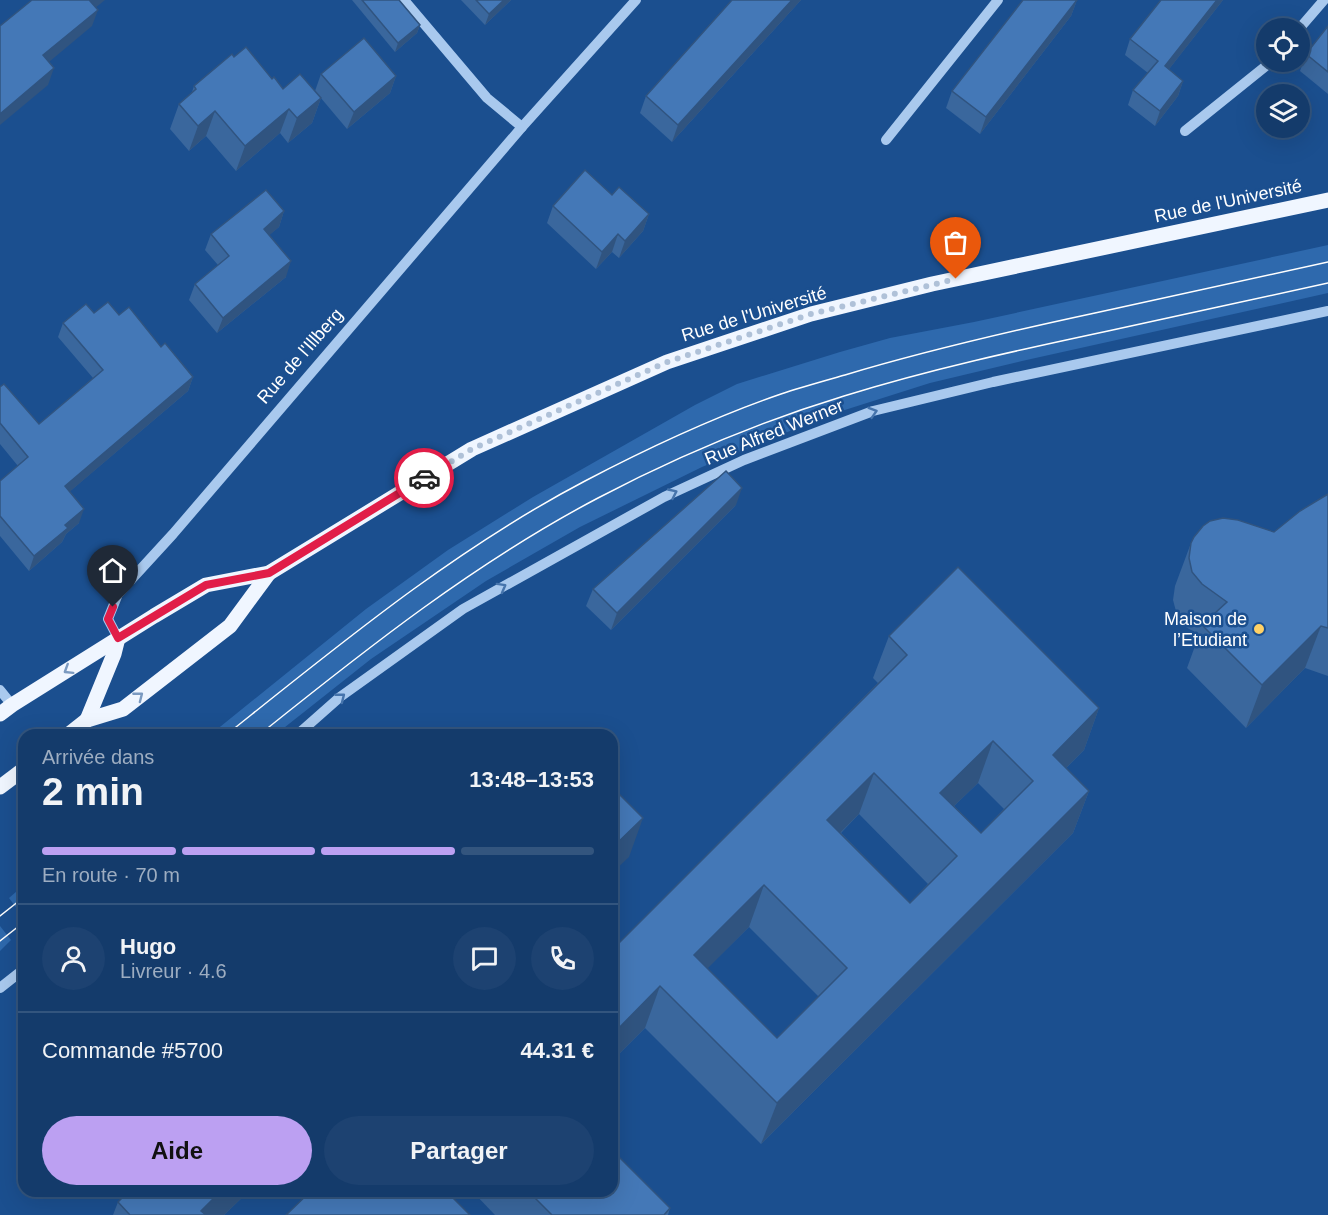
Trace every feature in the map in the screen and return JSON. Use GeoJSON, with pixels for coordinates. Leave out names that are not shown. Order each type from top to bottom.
{"type":"FeatureCollection","features":[{"type":"Feature","properties":{"kind":"main road","name":"Rue de l'Université"},"geometry":{"type":"LineString","coordinates":[[118,638],[206,585],[269,573],[472,449],[667,362],[811,314],[932,284],[1328,200]]}},
{"type":"Feature","properties":{"kind":"main road","name":"Rue de l'Université"},"geometry":{"type":"LineString","coordinates":[[87,720],[123,709],[230,626],[269,573]]}},
{"type":"Feature","properties":{"kind":"main road"},"geometry":{"type":"LineString","coordinates":[[6,710],[118,638]]}},
{"type":"Feature","properties":{"kind":"main road"},"geometry":{"type":"LineString","coordinates":[[76,729],[87,720],[114,654],[118,638]]}},
{"type":"Feature","properties":{"kind":"main road"},"geometry":{"type":"LineString","coordinates":[[0,787],[18,774]]}},
{"type":"Feature","properties":{"kind":"street"},"geometry":{"type":"LineString","coordinates":[[404,0],[487,98],[522,128]]}},
{"type":"Feature","properties":{"kind":"street","name":"Rue de l'Illberg"},"geometry":{"type":"LineString","coordinates":[[118,638],[108,619],[118,594],[189,516],[522,128],[636,0]]}},
{"type":"Feature","properties":{"kind":"street"},"geometry":{"type":"LineString","coordinates":[[886,140],[998,0]]}},
{"type":"Feature","properties":{"kind":"street"},"geometry":{"type":"LineString","coordinates":[[1308,18],[1324,0]]}},
{"type":"Feature","properties":{"kind":"street"},"geometry":{"type":"LineString","coordinates":[[1185,130],[1258,72]]}},
{"type":"Feature","properties":{"kind":"street","name":"Rue Alfred Werner"},"geometry":{"type":"LineString","coordinates":[[304,729],[340,697],[463,609],[664,497],[744,460],[873,411],[993,382],[1328,310]]}},
{"type":"Feature","properties":{"kind":"street"},"geometry":{"type":"LineString","coordinates":[[0,690],[6,710]]}},
{"type":"Feature","properties":{"kind":"street"},"geometry":{"type":"LineString","coordinates":[[0,988],[18,974]]}},
{"type":"Feature","properties":{"kind":"shaded area"},"geometry":{"type":"Polygon","coordinates":[[[1328,245],[1328,293],[930,383],[829,415],[702,467],[580,527],[486,581],[371,659],[283,729],[217,729],[366,609],[448,550],[533,497],[695,405],[737,384],[840,352],[890,338],[1328,245]]]}},
{"type":"Feature","properties":{"kind":"shaded area"},"geometry":{"type":"Polygon","coordinates":[[[18,890],[18,910],[9,898],[18,890]]]}},
{"type":"Feature","properties":{"kind":"shaded area"},"geometry":{"type":"Polygon","coordinates":[[[0,926],[11,940],[0,951],[0,926]]]}},
{"type":"Feature","properties":{"kind":"building"},"geometry":{"type":"Polygon","coordinates":[[[32,0],[92,0],[90,1],[98,10],[43,55],[54,68],[0,114],[0,26],[32,0]]]}},
{"type":"Feature","properties":{"kind":"building"},"geometry":{"type":"Polygon","coordinates":[[[362,0],[399,0],[420,25],[398,43],[362,0]]]}},
{"type":"Feature","properties":{"kind":"building"},"geometry":{"type":"Polygon","coordinates":[[[476,0],[504,0],[489,14],[476,0]]]}},
{"type":"Feature","properties":{"kind":"building"},"geometry":{"type":"Polygon","coordinates":[[[732,0],[792,0],[678,125],[646,96],[732,0]]]}},
{"type":"Feature","properties":{"kind":"building"},"geometry":{"type":"Polygon","coordinates":[[[1023,0],[1077,0],[986,117],[952,91],[1023,0]]]}},
{"type":"Feature","properties":{"kind":"building"},"geometry":{"type":"Polygon","coordinates":[[[1161,0],[1217,0],[1165,66],[1183,81],[1160,111],[1133,90],[1158,61],[1130,39],[1161,0]]]}},
{"type":"Feature","properties":{"kind":"building"},"geometry":{"type":"Polygon","coordinates":[[[1328,26],[1328,72],[1310,57],[1310,49],[1328,26]]]}},
{"type":"Feature","properties":{"kind":"building"},"geometry":{"type":"Polygon","coordinates":[[[364,38],[396,76],[354,112],[321,74],[364,38]]]}},
{"type":"Feature","properties":{"kind":"building"},"geometry":{"type":"Polygon","coordinates":[[[246,47],[283,89],[300,74],[321,98],[297,118],[289,109],[245,146],[215,111],[198,126],[179,104],[196,89],[194,86],[232,54],[234,57],[246,47]]]}},
{"type":"Feature","properties":{"kind":"building"},"geometry":{"type":"Polygon","coordinates":[[[585,170],[612,195],[619,187],[649,214],[625,241],[618,234],[602,252],[553,206],[585,170]]]}},
{"type":"Feature","properties":{"kind":"building"},"geometry":{"type":"Polygon","coordinates":[[[266,190],[284,211],[264,229],[291,261],[223,318],[195,284],[229,256],[211,234],[266,190]]]}},
{"type":"Feature","properties":{"kind":"building"},"geometry":{"type":"Polygon","coordinates":[[[108,302],[119,315],[129,307],[161,347],[165,343],[193,377],[65,486],[84,509],[65,525],[68,528],[34,556],[0,516],[0,481],[28,457],[0,423],[0,387],[4,384],[39,424],[103,370],[63,323],[86,304],[94,313],[108,302]]]}},
{"type":"Feature","properties":{"kind":"building"},"geometry":{"type":"Polygon","coordinates":[[[726,471],[742,488],[617,613],[593,589],[726,471]]]}},
{"type":"Feature","properties":{"kind":"building","name":"Maison de l’Etudiant"},"geometry":{"type":"Polygon","coordinates":[[[1328,494],[1328,628],[1321,626],[1262,685],[1202,625],[1227,602],[1202,584],[1192,572],[1189,558],[1191,543],[1203,526],[1210,521],[1223,518],[1238,520],[1274,532],[1300,511],[1328,494]]]}},
{"type":"Feature","properties":{"kind":"building"},"geometry":{"type":"Polygon","coordinates":[[[958,567],[1099,708],[1053,755],[1089,791],[777,1103],[660,986],[618,1029],[618,944],[907,655],[889,636],[958,567]],[[993,741],[940,793],[981,833],[1033,781],[993,741]],[[874,773],[827,820],[910,903],[957,856],[874,773]],[[764,885],[694,955],[777,1038],[847,968],[764,885]]]}},
{"type":"Feature","properties":{"kind":"building"},"geometry":{"type":"Polygon","coordinates":[[[618,793],[643,818],[618,842],[618,793]]]}},
{"type":"Feature","properties":{"kind":"building"},"geometry":{"type":"Polygon","coordinates":[[[618,1156],[670,1208],[664,1215],[552,1215],[534,1197],[618,1197],[618,1156]]]}},
{"type":"Feature","properties":{"kind":"building"},"geometry":{"type":"Polygon","coordinates":[[[123,1197],[215,1197],[201,1211],[206,1215],[130,1215],[118,1202],[123,1197]]]}},
{"type":"Feature","properties":{"kind":"building"},"geometry":{"type":"Polygon","coordinates":[[[305,1197],[452,1197],[470,1215],[286,1215],[305,1197]]]}},
{"type":"Feature","properties":{"kind":"tram line"},"geometry":{"type":"LineString","coordinates":[[233,729],[400,599],[490,537],[585,481],[706,423],[789,391],[938,349],[1328,262]]}},
{"type":"Feature","properties":{"kind":"tram line"},"geometry":{"type":"LineString","coordinates":[[267,729],[381,639],[465,578],[598,498],[718,441],[812,406],[942,369],[1041,345],[1328,283]]}},
{"type":"Feature","properties":{"kind":"tram line"},"geometry":{"type":"LineString","coordinates":[[0,916],[18,902]]}},
{"type":"Feature","properties":{"kind":"tram line"},"geometry":{"type":"LineString","coordinates":[[0,941],[18,927]]}},
{"type":"Feature","properties":{"kind":"way so far"},"geometry":{"type":"LineString","coordinates":[[424,478],[472,449],[667,362],[811,314],[956,279]]}},
{"type":"Feature","properties":{"kind":"place","name":"Maison de l’Etudiant"},"geometry":{"type":"Point","coordinates":[1259,629]}},
{"type":"Feature","properties":{"kind":"route"},"geometry":{"type":"LineString","coordinates":[[113,607],[108,619],[118,638],[206,585],[269,573],[424,478]]}}]}
